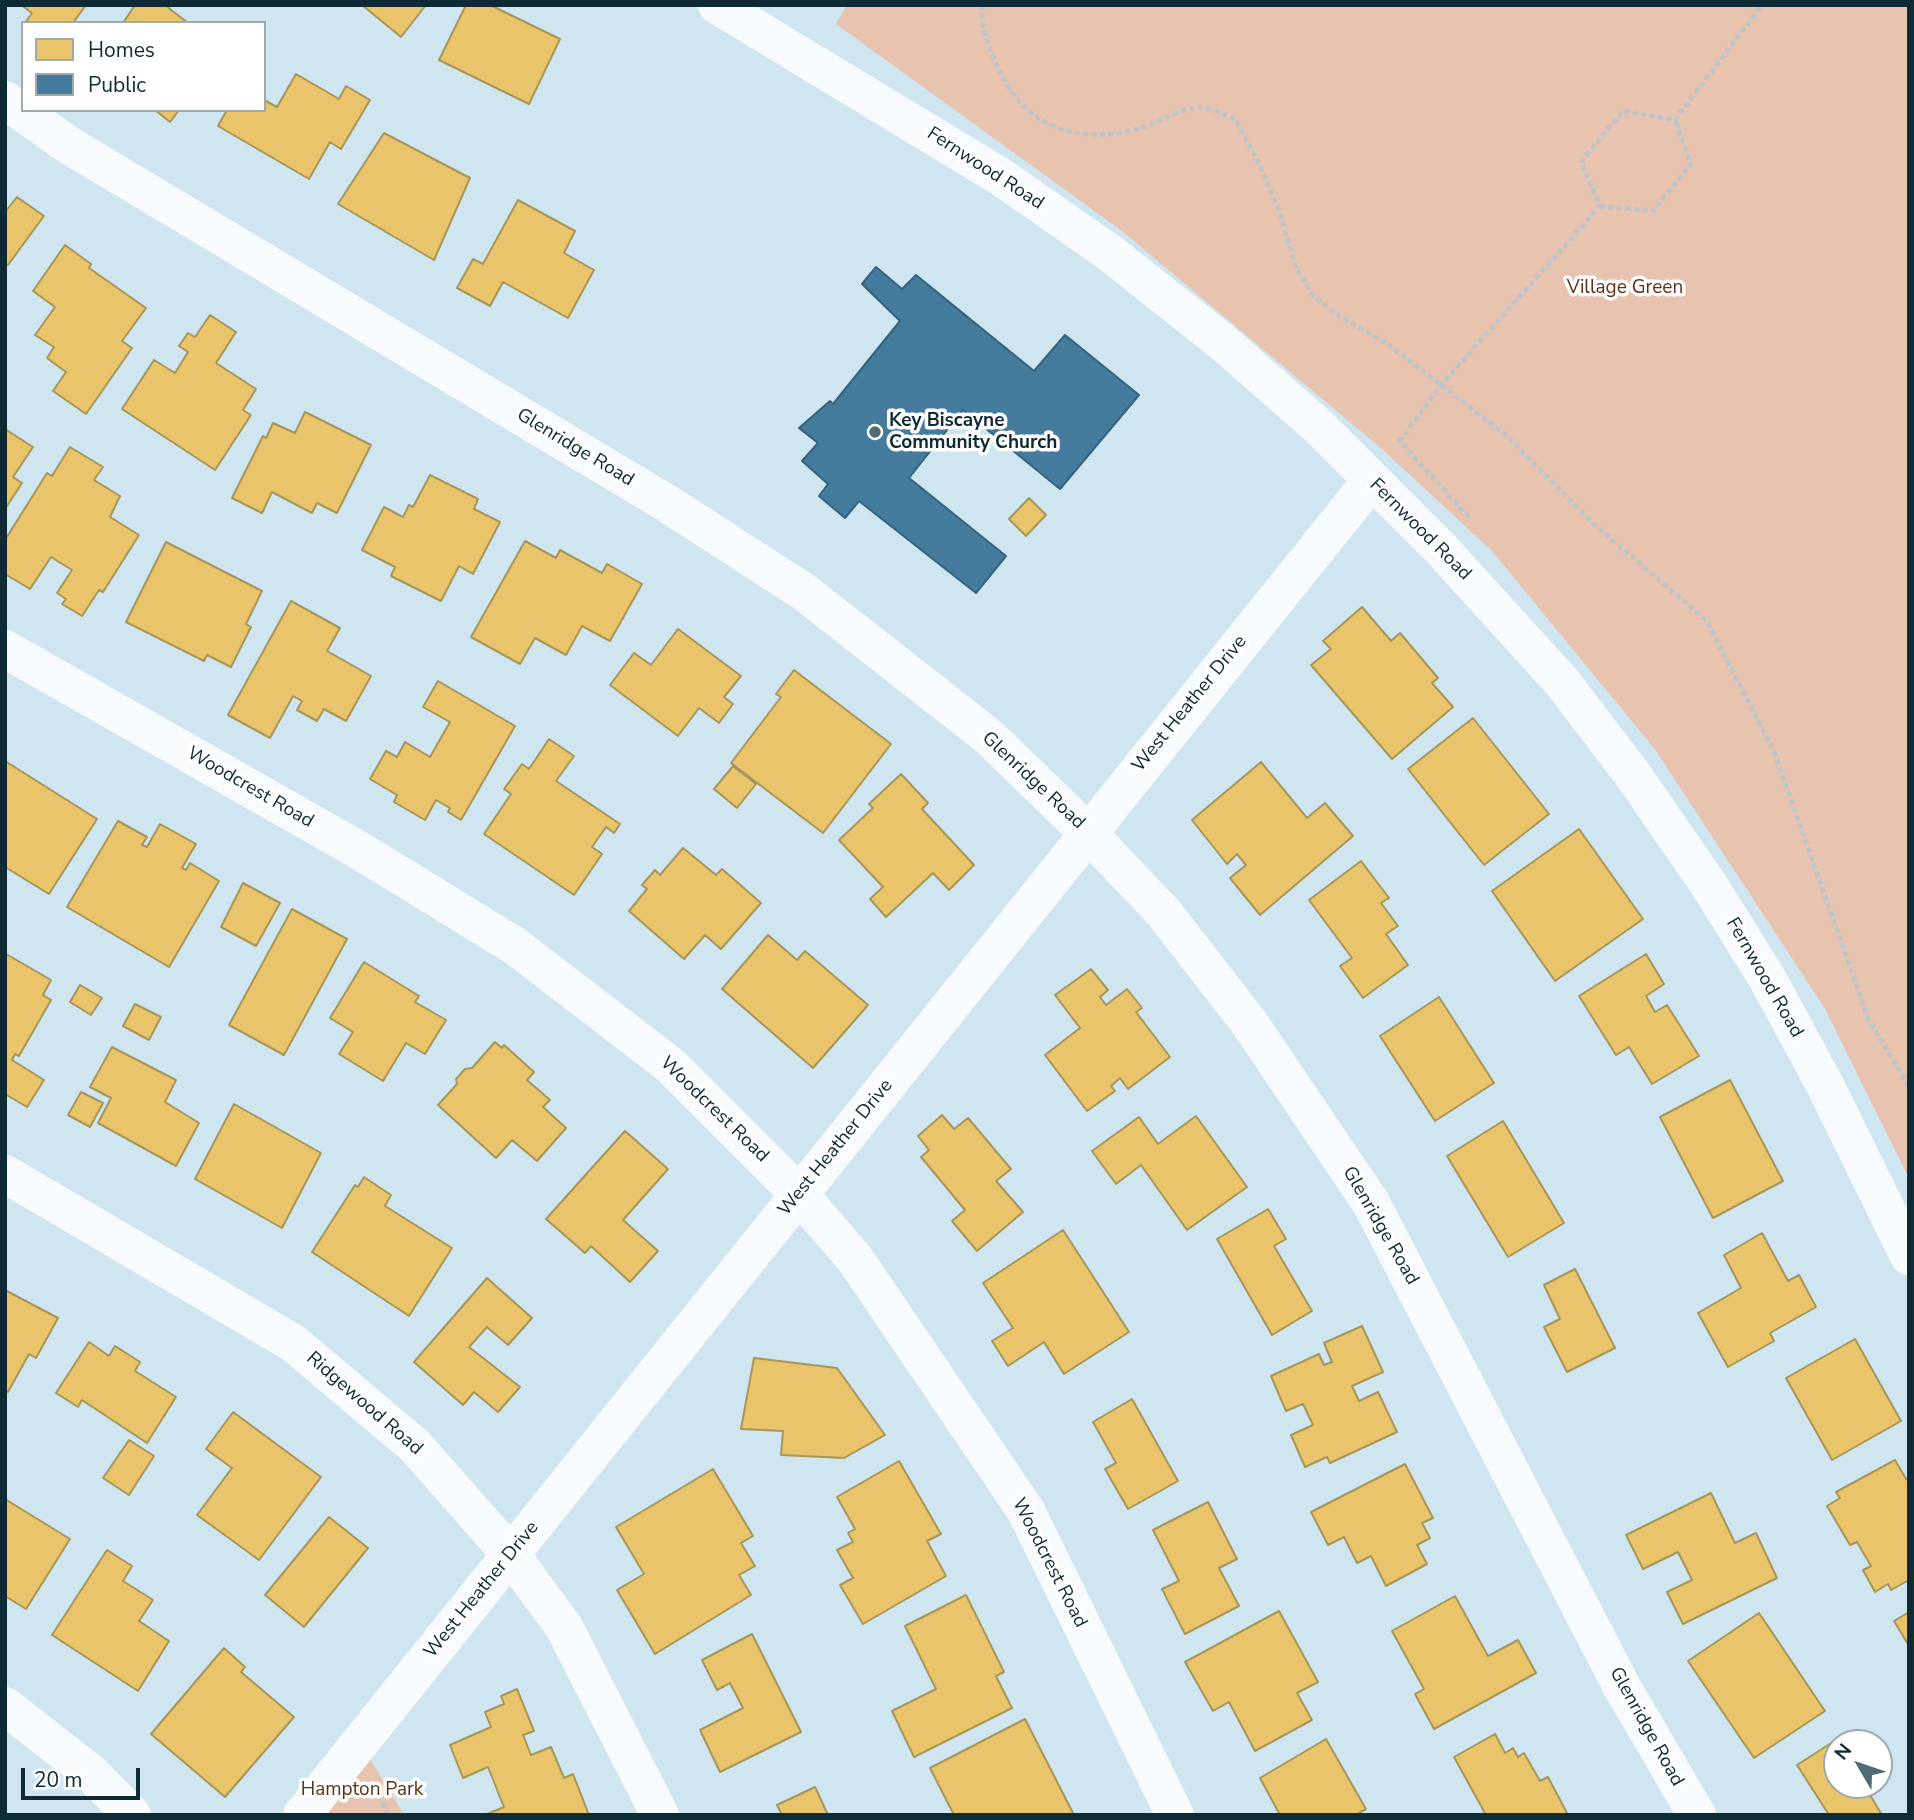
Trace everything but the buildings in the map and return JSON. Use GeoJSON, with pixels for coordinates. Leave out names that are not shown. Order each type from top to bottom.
{"type":"FeatureCollection","features":[{"type":"Feature","properties":{"kind":"street","name":"Fernwood Road"},"geometry":{"type":"LineString","coordinates":[[717,5],[1001,177],[1110,253],[1240,357],[1317,425],[1441,549],[1562,682],[1633,775],[1709,885],[1774,990],[1825,1085],[1909,1256]]}},
{"type":"Feature","properties":{"kind":"street","name":"Glenridge Road"},"geometry":{"type":"LineString","coordinates":[[5,100],[21,111]]}},
{"type":"Feature","properties":{"kind":"street","name":"Glenridge Road"},"geometry":{"type":"LineString","coordinates":[[22,112],[67,144],[668,504],[804,592],[988,736],[1087,832],[1164,913],[1242,1014],[1371,1203],[1622,1687],[1697,1815]]}},
{"type":"Feature","properties":{"kind":"street","name":"West Heather Drive"},"geometry":{"type":"LineString","coordinates":[[302,1815],[1087,832],[1371,481]]}},
{"type":"Feature","properties":{"kind":"street","name":"Woodcrest Road"},"geometry":{"type":"LineString","coordinates":[[5,649],[362,852],[515,946],[670,1065],[799,1194],[855,1259],[1026,1511],[1175,1815]]}},
{"type":"Feature","properties":{"kind":"street","name":"Ridgewood Road"},"geometry":{"type":"LineString","coordinates":[[5,1174],[293,1343],[415,1446],[511,1555],[564,1627],[660,1815]]}},
{"type":"Feature","properties":{"kind":"street"},"geometry":{"type":"LineString","coordinates":[[5,1706],[92,1774],[132,1815]]}},
{"type":"Feature","properties":{"kind":"path"},"geometry":{"type":"LineString","coordinates":[[982,5],[989,50],[1012,92],[1044,122],[1065,133],[1089,136],[1142,127],[1204,107],[1235,119],[1280,212],[1296,268],[1313,295],[1336,314],[1389,345],[1507,436],[1595,525],[1707,621],[1775,754],[1868,1018],[1909,1087]]}},
{"type":"Feature","properties":{"kind":"path"},"geometry":{"type":"LineString","coordinates":[[1675,120],[1762,5]]}},
{"type":"Feature","properties":{"kind":"path"},"geometry":{"type":"LineString","coordinates":[[1601,206],[1581,162],[1623,111],[1675,120]]}},
{"type":"Feature","properties":{"kind":"path"},"geometry":{"type":"LineString","coordinates":[[1601,206],[1654,211],[1691,164],[1675,120]]}},
{"type":"Feature","properties":{"kind":"path"},"geometry":{"type":"LineString","coordinates":[[1441,549],[1473,520],[1400,441],[1441,385],[1601,206]]}},
{"type":"Feature","properties":{"kind":"green space","name":"Village Green"},"geometry":{"type":"Polygon","coordinates":[[[847,5],[1909,5],[1909,1178],[1824,1007],[1654,748],[1492,551],[1382,449],[1122,231],[836,24],[847,5]]]}},
{"type":"Feature","properties":{"kind":"green space","name":"Hampton Park"},"geometry":{"type":"Polygon","coordinates":[[[364,1749],[404,1815],[313,1815],[364,1749]]]}},
{"type":"Feature","properties":{"kind":"place","name":"Key Biscayne Community Church"},"geometry":{"type":"Point","coordinates":[875,432]}}]}
